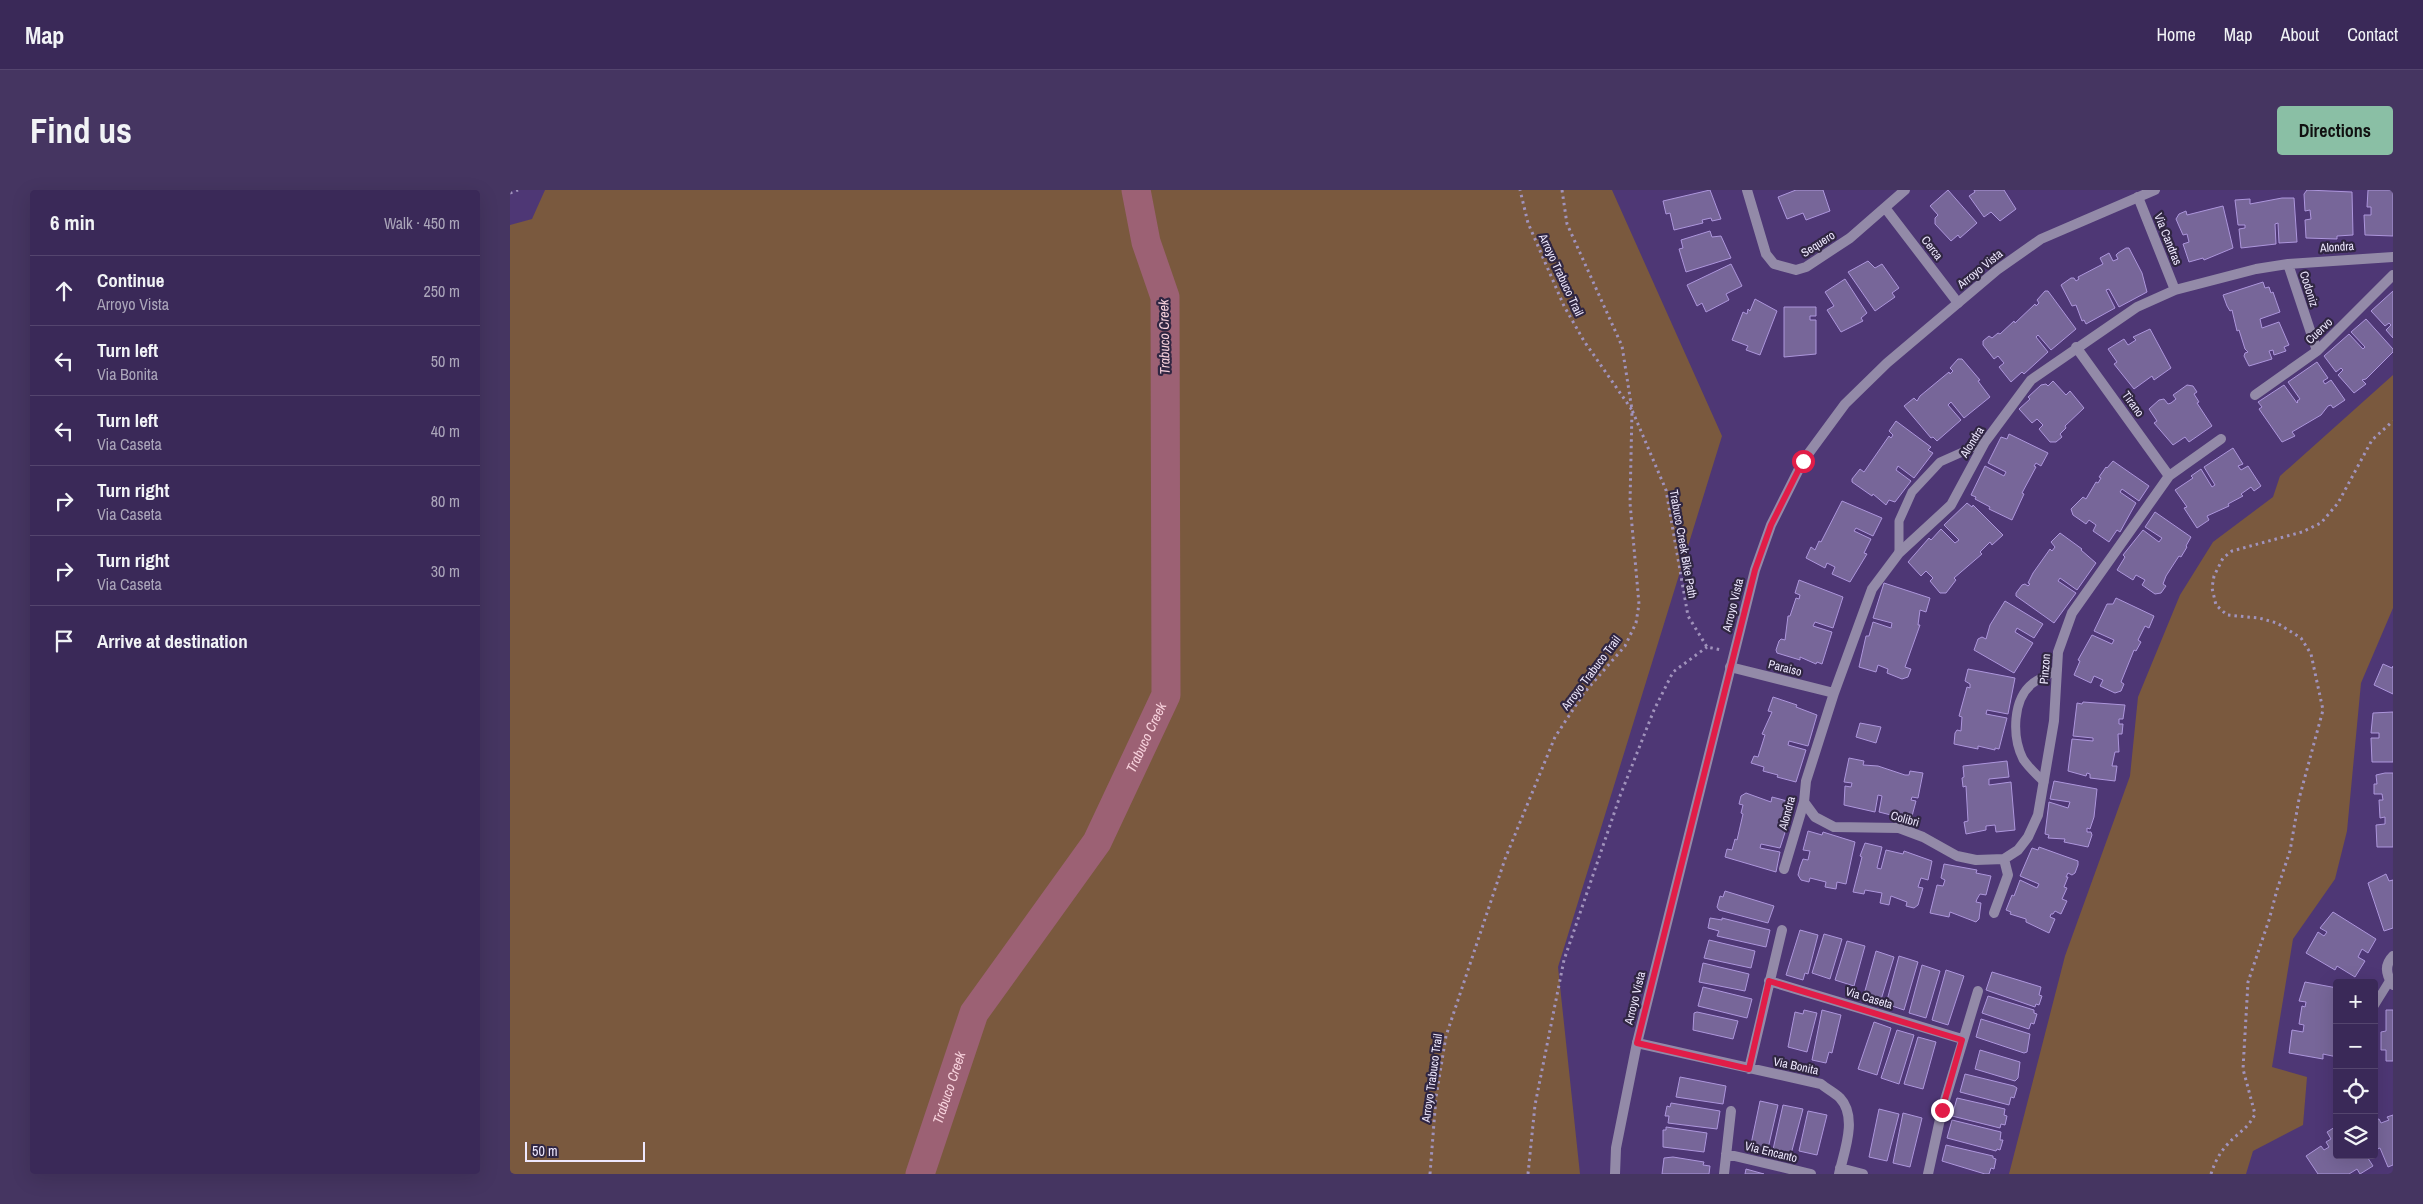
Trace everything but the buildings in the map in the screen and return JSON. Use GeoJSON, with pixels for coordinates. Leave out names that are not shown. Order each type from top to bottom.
{"type":"FeatureCollection","features":[{"type":"Feature","properties":{"kind":"street","name":"Sequero"},"geometry":{"type":"LineString","coordinates":[[1747,190],[1766,254],[1774,264],[1796,270],[1806,267],[1850,238],[1906,190]]}},
{"type":"Feature","properties":{"kind":"street","name":"Arroyo Vista"},"geometry":{"type":"LineString","coordinates":[[1615,1174],[1619,1131],[1637,1043],[1755,570],[1771,525],[1803,461],[1845,404],[1887,363],[1997,270],[2041,239],[2155,190]]}},
{"type":"Feature","properties":{"kind":"street","name":"Via Candras"},"geometry":{"type":"LineString","coordinates":[[2138,197],[2175,290]]}},
{"type":"Feature","properties":{"kind":"street","name":"Cerca"},"geometry":{"type":"LineString","coordinates":[[1886,209],[1958,303]]}},
{"type":"Feature","properties":{"kind":"street","name":"Alondra"},"geometry":{"type":"LineString","coordinates":[[1784,869],[1804,802],[1806,781],[1834,693],[1872,589],[1899,553],[1951,505],[1985,442],[2031,380],[2076,347],[2137,307],[2175,290],[2256,269],[2288,264],[2393,257]]}},
{"type":"Feature","properties":{"kind":"street","name":"Codoniz"},"geometry":{"type":"LineString","coordinates":[[2288,264],[2317,351]]}},
{"type":"Feature","properties":{"kind":"street","name":"Cuervo"},"geometry":{"type":"LineString","coordinates":[[2254,395],[2317,351],[2393,275]]}},
{"type":"Feature","properties":{"kind":"street","name":"Tirano"},"geometry":{"type":"LineString","coordinates":[[2076,347],[2169,476]]}},
{"type":"Feature","properties":{"kind":"street","name":"Pinzon"},"geometry":{"type":"LineString","coordinates":[[2004,859],[2018,850],[2028,837],[2038,815],[2054,721],[2058,652],[2072,613],[2169,476],[2221,439]]}},
{"type":"Feature","properties":{"kind":"street","name":"Paraiso"},"geometry":{"type":"LineString","coordinates":[[1730,667],[1834,693]]}},
{"type":"Feature","properties":{"kind":"street","name":"Colibri"},"geometry":{"type":"LineString","coordinates":[[1804,802],[1815,817],[1834,827],[1899,828],[1923,837],[1957,856],[1976,860],[2004,859]]}},
{"type":"Feature","properties":{"kind":"street"},"geometry":{"type":"LineString","coordinates":[[1994,913],[2008,875],[2004,859]]}},
{"type":"Feature","properties":{"kind":"street"},"geometry":{"type":"LineString","coordinates":[[1749,1069],[1782,930]]}},
{"type":"Feature","properties":{"kind":"street"},"geometry":{"type":"LineString","coordinates":[[2391,982],[2386,968],[2393,956]]}},
{"type":"Feature","properties":{"kind":"street","name":"Via Caseta"},"geometry":{"type":"LineString","coordinates":[[1769,981],[1962,1040]]}},
{"type":"Feature","properties":{"kind":"street"},"geometry":{"type":"LineString","coordinates":[[1928,1174],[1942,1110],[1978,991]]}},
{"type":"Feature","properties":{"kind":"street","name":"Via Bonita"},"geometry":{"type":"LineString","coordinates":[[1637,1043],[1821,1084],[1841,1098],[1849,1111],[1849,1130],[1840,1171]]}},
{"type":"Feature","properties":{"kind":"street","name":"Via Encanto"},"geometry":{"type":"LineString","coordinates":[[1724,1174],[1731,1111]]}},
{"type":"Feature","properties":{"kind":"street","name":"Via Encanto"},"geometry":{"type":"LineString","coordinates":[[1726,1154],[1811,1174]]}},
{"type":"Feature","properties":{"kind":"street"},"geometry":{"type":"LineString","coordinates":[[1840,1171],[1863,1174]]}},
{"type":"Feature","properties":{"kind":"lane"},"geometry":{"type":"LineString","coordinates":[[1899,553],[1899,522],[1912,492],[1940,462],[1985,442]]}},
{"type":"Feature","properties":{"kind":"lane"},"geometry":{"type":"LineString","coordinates":[[2044,782],[2024,760],[2018,746],[2015,728],[2019,700],[2032,683],[2057,670]]}},
{"type":"Feature","properties":{"kind":"lane"},"geometry":{"type":"LineString","coordinates":[[2378,1000],[2391,982]]}},
{"type":"Feature","properties":{"kind":"path"},"geometry":{"type":"LineString","coordinates":[[510,193],[518,190]]}},
{"type":"Feature","properties":{"kind":"path","name":"Arroyo Trabuco Trail"},"geometry":{"type":"LineString","coordinates":[[1430,1174],[1436,1097],[1446,1036],[1505,859],[1555,737],[1584,693],[1625,646],[1636,623],[1639,604],[1630,503],[1632,410],[1584,341],[1564,306],[1528,223],[1520,190]]}},
{"type":"Feature","properties":{"kind":"path","name":"Trabuco Creek Bike Path"},"geometry":{"type":"LineString","coordinates":[[1562,190],[1567,224],[1622,346],[1632,410],[1666,490],[1688,616],[1707,647]]}},
{"type":"Feature","properties":{"kind":"path"},"geometry":{"type":"LineString","coordinates":[[2211,1174],[2218,1156],[2227,1145],[2247,1128],[2255,1114],[2243,1069],[2248,982],[2290,851],[2299,799],[2323,710],[2311,654],[2306,645],[2293,632],[2276,623],[2259,618],[2227,615],[2221,611],[2213,598],[2214,576],[2223,558],[2232,551],[2302,532],[2320,523],[2338,503],[2372,440],[2393,421]]}},
{"type":"Feature","properties":{"kind":"path"},"geometry":{"type":"LineString","coordinates":[[1528,1174],[1535,1104],[1564,960],[1620,796],[1654,710],[1673,672],[1707,647],[1734,652]]}},
{"type":"Feature","properties":{"kind":"shaded area"},"geometry":{"type":"Polygon","coordinates":[[[545,190],[1612,190],[1722,436],[1558,967],[1580,1174],[510,1174],[510,225],[532,219],[545,190]]]}},
{"type":"Feature","properties":{"kind":"shaded area"},"geometry":{"type":"Polygon","coordinates":[[[2393,375],[2393,608],[2361,683],[2347,831],[2335,879],[2293,939],[2272,1067],[2307,1077],[2303,1125],[2253,1151],[2246,1174],[2009,1174],[2065,956],[2130,776],[2138,697],[2180,595],[2213,542],[2273,497],[2280,476],[2393,375]]]}},
{"type":"Feature","properties":{"kind":"waterway","name":"Trabuco Creek"},"geometry":{"type":"LineString","coordinates":[[920,1174],[974,1013],[1097,842],[1166,695],[1165,297],[1146,242],[1136,190]]}},
{"type":"Feature","properties":{"kind":"route"},"geometry":{"type":"LineString","coordinates":[[1803,461],[1771,525],[1755,570],[1637,1043],[1749,1069],[1769,981],[1962,1040],[1942,1110]]}}]}
